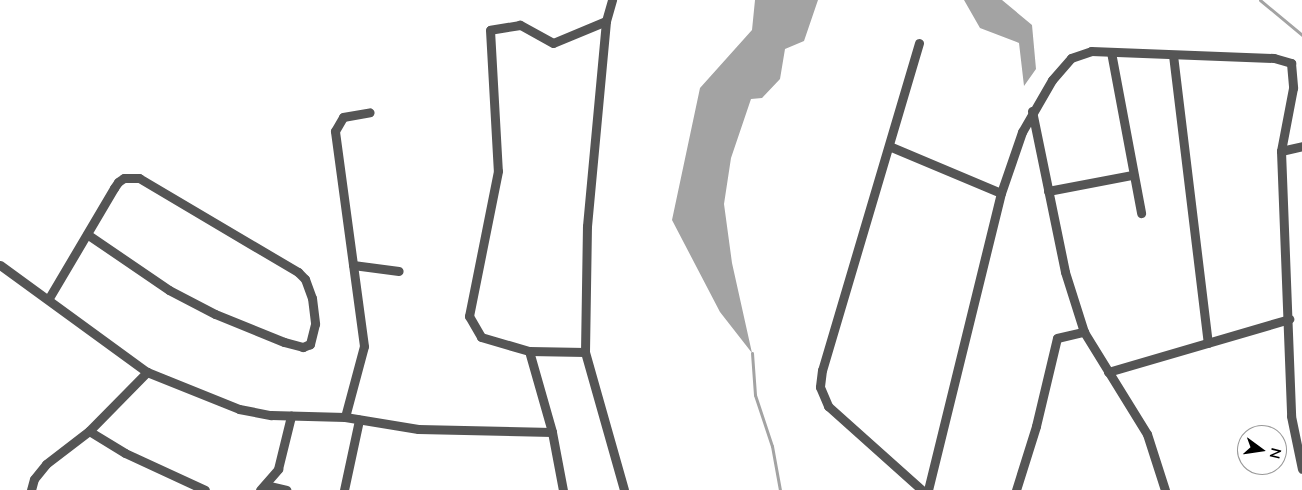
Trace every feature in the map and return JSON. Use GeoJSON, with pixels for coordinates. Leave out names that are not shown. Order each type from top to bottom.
{"type":"FeatureCollection","features":[{"type":"Feature","properties":{"kind":"street"},"geometry":{"type":"LineString","coordinates":[[612,0],[606,21],[587,226],[585,352],[624,490]]}},
{"type":"Feature","properties":{"kind":"street"},"geometry":{"type":"LineString","coordinates":[[585,352],[529,351],[481,337],[469,316],[498,171],[490,30],[520,25],[552,42],[606,21]]}},
{"type":"Feature","properties":{"kind":"street"},"geometry":{"type":"LineString","coordinates":[[919,43],[822,370],[820,387],[828,406],[922,490]]}},
{"type":"Feature","properties":{"kind":"street"},"geometry":{"type":"LineString","coordinates":[[1110,52],[1140,213]]}},
{"type":"Feature","properties":{"kind":"street"},"geometry":{"type":"LineString","coordinates":[[928,490],[1001,193],[1032,111],[1071,58],[1083,53],[1110,52],[1274,58],[1290,63],[1293,88],[1281,151],[1289,319],[1291,416],[1302,469]]}},
{"type":"Feature","properties":{"kind":"street"},"geometry":{"type":"LineString","coordinates":[[1173,55],[1208,343]]}},
{"type":"Feature","properties":{"kind":"street"},"geometry":{"type":"LineString","coordinates":[[1032,111],[1065,272],[1084,332],[1147,434],[1164,490]]}},
{"type":"Feature","properties":{"kind":"street"},"geometry":{"type":"LineString","coordinates":[[345,417],[364,346],[335,131],[343,117],[370,112]]}},
{"type":"Feature","properties":{"kind":"street"},"geometry":{"type":"LineString","coordinates":[[889,146],[1001,193]]}},
{"type":"Feature","properties":{"kind":"street"},"geometry":{"type":"LineString","coordinates":[[1281,151],[1302,146]]}},
{"type":"Feature","properties":{"kind":"street"},"geometry":{"type":"LineString","coordinates":[[1048,191],[1132,175]]}},
{"type":"Feature","properties":{"kind":"street"},"geometry":{"type":"LineString","coordinates":[[49,298],[87,234],[118,182],[131,177],[146,181],[298,272],[305,279],[312,298],[315,324],[310,344],[303,347],[284,342],[215,314],[168,290],[87,234]]}},
{"type":"Feature","properties":{"kind":"street"},"geometry":{"type":"LineString","coordinates":[[0,265],[49,298],[147,372],[239,409],[291,416],[345,417],[418,430],[552,432]]}},
{"type":"Feature","properties":{"kind":"street"},"geometry":{"type":"LineString","coordinates":[[353,265],[399,271]]}},
{"type":"Feature","properties":{"kind":"street"},"geometry":{"type":"LineString","coordinates":[[1108,372],[1289,319]]}},
{"type":"Feature","properties":{"kind":"street"},"geometry":{"type":"LineString","coordinates":[[1016,490],[1036,426],[1057,338],[1084,332]]}},
{"type":"Feature","properties":{"kind":"street"},"geometry":{"type":"LineString","coordinates":[[529,351],[552,432],[563,490]]}},
{"type":"Feature","properties":{"kind":"street"},"geometry":{"type":"LineString","coordinates":[[31,490],[34,479],[46,464],[90,431],[147,372]]}},
{"type":"Feature","properties":{"kind":"street"},"geometry":{"type":"LineString","coordinates":[[263,487],[278,469],[291,416]]}},
{"type":"Feature","properties":{"kind":"street"},"geometry":{"type":"LineString","coordinates":[[344,490],[359,420]]}},
{"type":"Feature","properties":{"kind":"street"},"geometry":{"type":"LineString","coordinates":[[90,431],[124,453],[205,490]]}},
{"type":"Feature","properties":{"kind":"street"},"geometry":{"type":"LineString","coordinates":[[263,487],[286,490]]}},
{"type":"Feature","properties":{"kind":"shaded area"},"geometry":{"type":"Polygon","coordinates":[[[755,0],[818,0],[804,41],[785,49],[780,79],[762,98],[751,99],[731,158],[724,204],[732,263],[752,353],[720,312],[672,220],[700,88],[752,30],[755,0]]]}},
{"type":"Feature","properties":{"kind":"shaded area"},"geometry":{"type":"Polygon","coordinates":[[[964,0],[1002,0],[1032,25],[1036,69],[1024,86],[1019,43],[980,28],[964,0]]]}},
{"type":"Feature","properties":{"kind":"waterway"},"geometry":{"type":"LineString","coordinates":[[1260,0],[1302,35]]}},
{"type":"Feature","properties":{"kind":"waterway"},"geometry":{"type":"LineString","coordinates":[[752,353],[755,395],[772,446],[780,490]]}}]}
